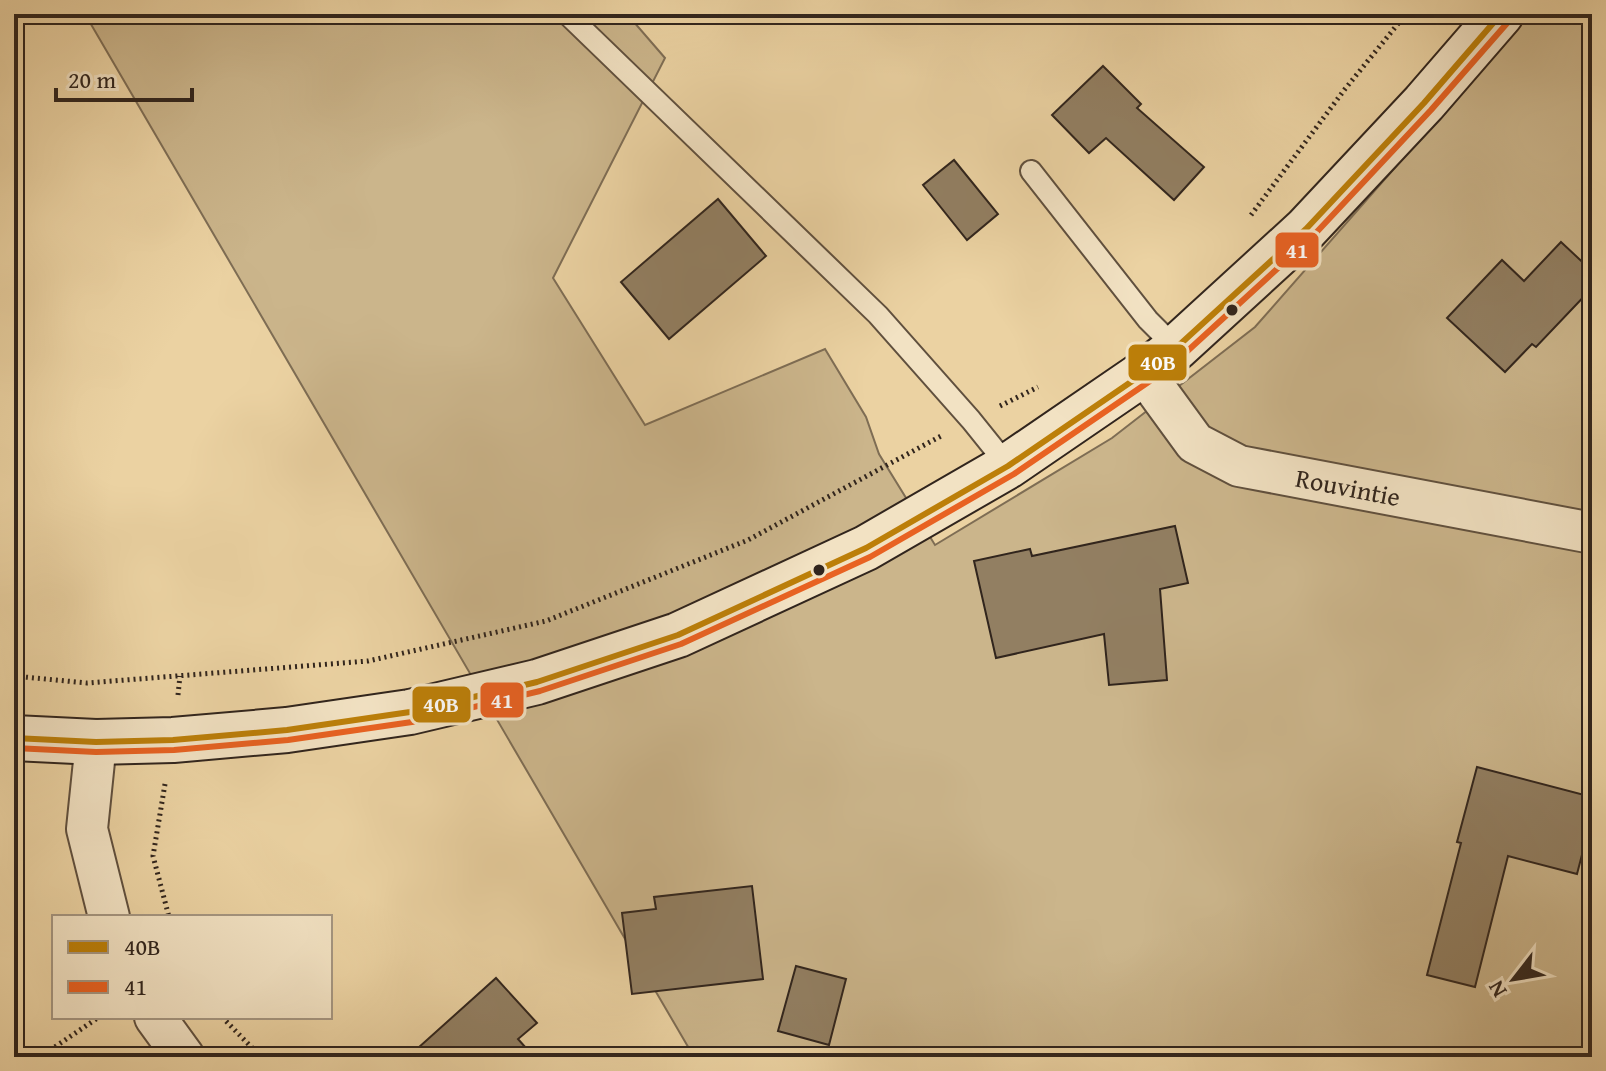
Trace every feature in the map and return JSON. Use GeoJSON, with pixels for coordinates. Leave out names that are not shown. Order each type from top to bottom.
{"type":"FeatureCollection","features":[{"type":"Feature","properties":{"kind":"street"},"geometry":{"type":"LineString","coordinates":[[14,738],[96,742],[173,740],[287,730],[410,712],[537,682],[678,635],[866,548],[1008,466],[1160,360],[1306,229],[1424,103],[1501,14]]}},
{"type":"Feature","properties":{"kind":"street","name":"Rouvintie"},"geometry":{"type":"LineString","coordinates":[[1160,360],[1195,443],[1239,466],[1592,533]]}},
{"type":"Feature","properties":{"kind":"street"},"geometry":{"type":"LineString","coordinates":[[96,742],[87,829],[108,915]]}},
{"type":"Feature","properties":{"kind":"street"},"geometry":{"type":"LineString","coordinates":[[156,1019],[184,1057]]}},
{"type":"Feature","properties":{"kind":"lane"},"geometry":{"type":"LineString","coordinates":[[567,14],[878,315],[1008,466]]}},
{"type":"Feature","properties":{"kind":"lane"},"geometry":{"type":"LineString","coordinates":[[1031,171],[1148,320],[1160,360]]}},
{"type":"Feature","properties":{"kind":"path"},"geometry":{"type":"LineString","coordinates":[[1244,224],[1345,89],[1406,14]]}},
{"type":"Feature","properties":{"kind":"path"},"geometry":{"type":"LineString","coordinates":[[14,676],[87,683],[368,661],[546,621],[748,540],[1038,386]]}},
{"type":"Feature","properties":{"kind":"path"},"geometry":{"type":"LineString","coordinates":[[168,915],[153,856],[173,740],[180,676]]}},
{"type":"Feature","properties":{"kind":"path"},"geometry":{"type":"LineString","coordinates":[[40,1057],[96,1019]]}},
{"type":"Feature","properties":{"kind":"path"},"geometry":{"type":"LineString","coordinates":[[224,1019],[261,1057]]}},
{"type":"Feature","properties":{"kind":"shaded area"},"geometry":{"type":"Polygon","coordinates":[[[85,14],[627,14],[665,58],[553,278],[645,425],[825,349],[866,417],[879,454],[935,545],[1112,438],[1255,327],[1530,14],[1592,14],[1592,1057],[694,1057],[85,14]]]}},
{"type":"Feature","properties":{"kind":"building"},"geometry":{"type":"Polygon","coordinates":[[[1103,66],[1141,104],[1137,108],[1204,167],[1174,200],[1106,138],[1089,153],[1052,115],[1103,66]]]}},
{"type":"Feature","properties":{"kind":"building"},"geometry":{"type":"Polygon","coordinates":[[[954,160],[998,214],[967,240],[923,185],[954,160]]]}},
{"type":"Feature","properties":{"kind":"building"},"geometry":{"type":"Polygon","coordinates":[[[718,199],[766,256],[669,339],[621,282],[718,199]]]}},
{"type":"Feature","properties":{"kind":"building"},"geometry":{"type":"Polygon","coordinates":[[[1561,242],[1592,271],[1592,288],[1536,347],[1532,344],[1505,372],[1447,318],[1502,260],[1524,281],[1561,242]]]}},
{"type":"Feature","properties":{"kind":"building"},"geometry":{"type":"Polygon","coordinates":[[[1175,526],[1188,583],[1160,589],[1167,680],[1109,685],[1104,634],[996,658],[974,561],[1030,549],[1032,556],[1175,526]]]}},
{"type":"Feature","properties":{"kind":"building"},"geometry":{"type":"Polygon","coordinates":[[[1477,767],[1592,797],[1592,816],[1577,874],[1508,856],[1475,987],[1427,975],[1477,767]]]}},
{"type":"Feature","properties":{"kind":"building"},"geometry":{"type":"Polygon","coordinates":[[[752,886],[763,979],[632,994],[622,913],[656,909],[654,897],[752,886]]]}},
{"type":"Feature","properties":{"kind":"building"},"geometry":{"type":"Polygon","coordinates":[[[796,966],[846,979],[829,1045],[778,1031],[796,966]]]}},
{"type":"Feature","properties":{"kind":"building"},"geometry":{"type":"Polygon","coordinates":[[[496,978],[537,1023],[518,1039],[534,1057],[408,1057],[496,978]]]}},
{"type":"Feature","properties":{"kind":"transit line","name":"40B"},"geometry":{"type":"LineString","coordinates":[[14,738],[96,742],[173,740],[287,730],[410,712],[537,682],[678,635],[866,548],[1008,466],[1176,348],[1306,229],[1424,103],[1501,14]]}},
{"type":"Feature","properties":{"kind":"transit line","name":"41"},"geometry":{"type":"LineString","coordinates":[[14,748],[96,752],[174,750],[288,740],[412,722],[540,691],[681,644],[870,557],[1014,474],[1182,356],[1313,236],[1509,21]]}}]}
